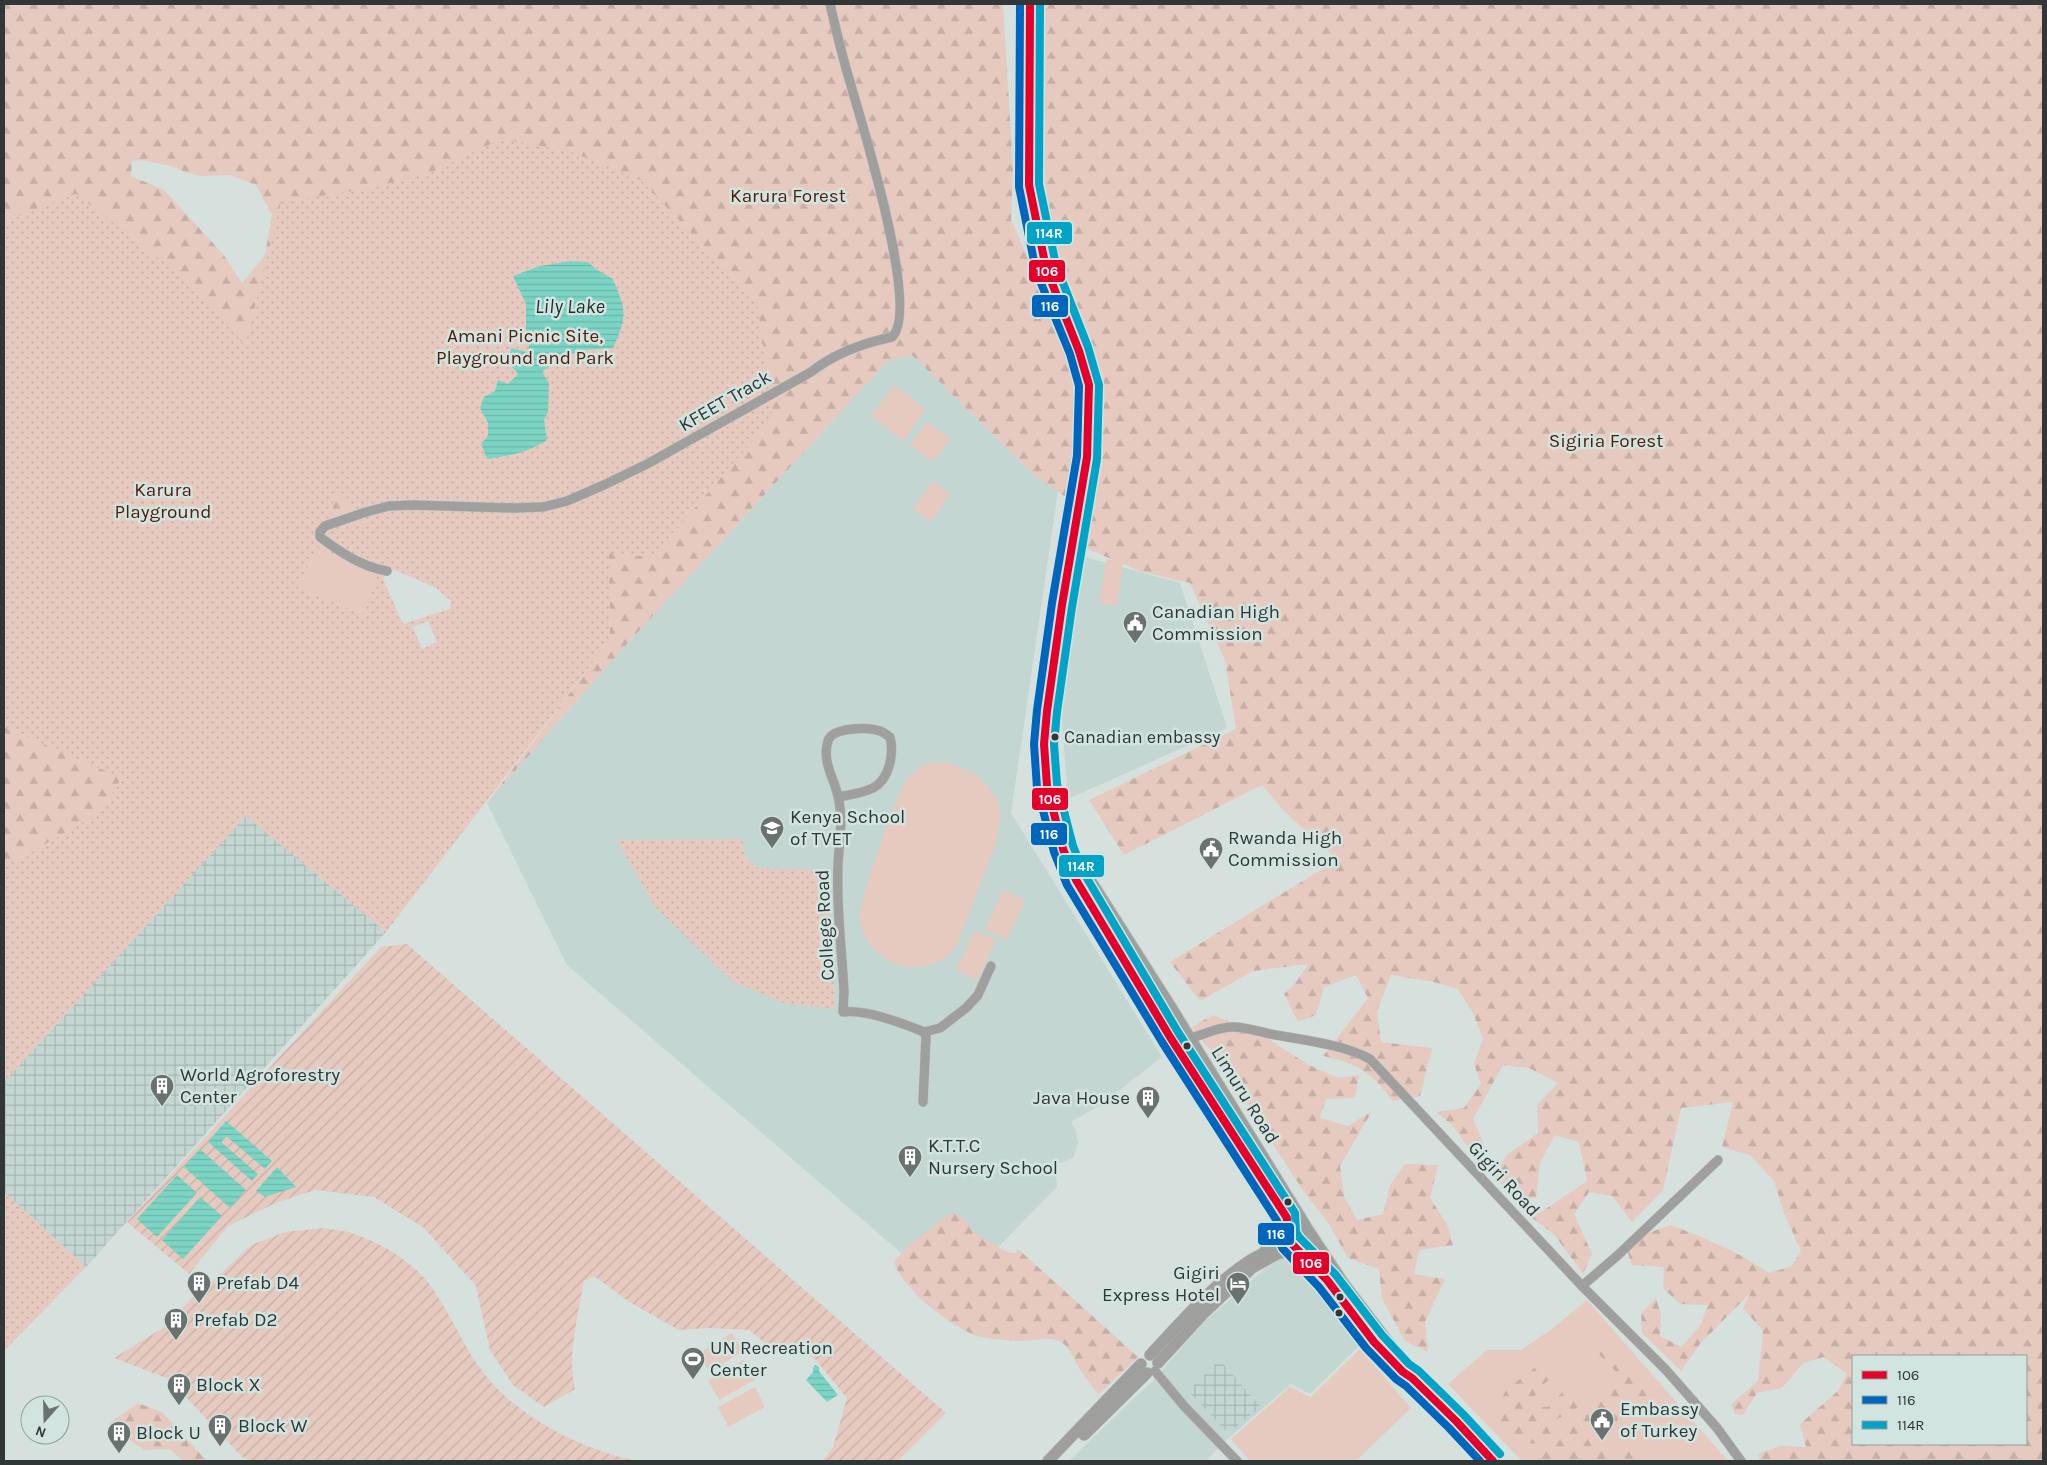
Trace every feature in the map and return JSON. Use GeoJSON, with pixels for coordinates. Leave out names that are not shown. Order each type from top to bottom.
{"type":"FeatureCollection","features":[{"type":"Feature","properties":{"kind":"main road","name":"Limuru Road"},"geometry":{"type":"LineString","coordinates":[[1030,4],[1029,185],[1046,268],[1079,351],[1089,385],[1090,420],[1087,458],[1062,605],[1047,711],[1044,770],[1063,849],[1076,880],[1170,1037],[1287,1218],[1287,1230]]}},
{"type":"Feature","properties":{"kind":"main road","name":"Limuru Road"},"geometry":{"type":"LineString","coordinates":[[1058,825],[1086,875],[1302,1223],[1343,1284],[1408,1368],[1412,1378]]}},
{"type":"Feature","properties":{"kind":"main road"},"geometry":{"type":"LineString","coordinates":[[1196,1076],[1210,1074]]}},
{"type":"Feature","properties":{"kind":"main road"},"geometry":{"type":"LineString","coordinates":[[1248,1156],[1254,1175],[1280,1224],[1278,1234],[1265,1252]]}},
{"type":"Feature","properties":{"kind":"main road"},"geometry":{"type":"LineString","coordinates":[[1298,1248],[1295,1247],[1287,1230],[1296,1220],[1302,1223]]}},
{"type":"Feature","properties":{"kind":"main road"},"geometry":{"type":"LineString","coordinates":[[1278,1253],[1308,1247],[1312,1242],[1312,1237]]}},
{"type":"Feature","properties":{"kind":"main road","name":"Limuru Road"},"geometry":{"type":"LineString","coordinates":[[1298,1248],[1327,1280],[1374,1342],[1402,1372],[1412,1378],[1456,1421],[1493,1461]]}},
{"type":"Feature","properties":{"kind":"street","name":"KFEET Track"},"geometry":{"type":"LineString","coordinates":[[387,571],[378,570],[343,554],[320,537],[320,532],[325,526],[389,506],[514,508],[543,507],[567,501],[649,462],[810,372],[822,363],[852,348],[892,337],[896,333],[899,323],[899,291],[890,229],[830,4]]}},
{"type":"Feature","properties":{"kind":"street","name":"College Road"},"geometry":{"type":"LineString","coordinates":[[838,797],[869,790],[877,785],[886,773],[891,756],[892,745],[890,737],[880,731],[860,729],[838,731],[832,734],[828,740],[828,770],[838,797],[841,834],[838,866],[844,1012],[864,1012],[924,1032]]}},
{"type":"Feature","properties":{"kind":"street"},"geometry":{"type":"LineString","coordinates":[[923,1102],[926,1037],[924,1032],[940,1028],[966,1008],[978,995],[992,966]]}},
{"type":"Feature","properties":{"kind":"street","name":"Gigiri Road"},"geometry":{"type":"LineString","coordinates":[[1188,1039],[1223,1028],[1237,1027],[1314,1042],[1362,1055],[1370,1059],[1582,1286],[1666,1370],[1717,1428],[1741,1461]]}},
{"type":"Feature","properties":{"kind":"street"},"geometry":{"type":"LineString","coordinates":[[1170,1037],[1188,1039],[1184,1056]]}},
{"type":"Feature","properties":{"kind":"street"},"geometry":{"type":"LineString","coordinates":[[1582,1286],[1618,1255],[1718,1160]]}},
{"type":"Feature","properties":{"kind":"street"},"geometry":{"type":"LineString","coordinates":[[1059,1461],[1150,1365],[1221,1282],[1234,1271],[1282,1243],[1287,1230]]}},
{"type":"Feature","properties":{"kind":"street"},"geometry":{"type":"LineString","coordinates":[[1048,1461],[1252,1268],[1278,1253]]}},
{"type":"Feature","properties":{"kind":"street"},"geometry":{"type":"LineString","coordinates":[[1150,1365],[1184,1406],[1237,1461]]}},
{"type":"Feature","properties":{"kind":"shaded area","name":"Kenya School of TVET"},"geometry":{"type":"Polygon","coordinates":[[[912,355],[1034,475],[1058,491],[1011,813],[1162,1057],[1102,1104],[1071,1122],[1076,1131],[1078,1143],[1073,1158],[1057,1164],[1055,1167],[1057,1187],[997,1248],[929,1277],[567,965],[487,803],[627,644],[888,361],[912,355]]]}},
{"type":"Feature","properties":{"kind":"shaded area","name":"Canadian High Commission"},"geometry":{"type":"Polygon","coordinates":[[[1081,556],[1180,583],[1227,728],[1068,799],[1061,705],[1081,556]]]}},
{"type":"Feature","properties":{"kind":"shaded area"},"geometry":{"type":"Polygon","coordinates":[[[246,815],[386,932],[86,1267],[4,1192],[4,1082],[246,815]]]}},
{"type":"Feature","properties":{"kind":"shaded area"},"geometry":{"type":"Polygon","coordinates":[[[1292,1252],[1324,1285],[1364,1341],[1310,1394],[1291,1384],[1225,1441],[1206,1461],[1069,1461],[1151,1383],[1202,1324],[1268,1266],[1269,1260],[1292,1252]]]}},
{"type":"Feature","properties":{"kind":"shaded area"},"geometry":{"type":"Polygon","coordinates":[[[1220,1360],[1261,1407],[1228,1433],[1188,1391],[1220,1360]]]}},
{"type":"Feature","properties":{"kind":"green space","name":"Karura Forest"},"geometry":{"type":"Polygon","coordinates":[[[4,4],[1003,4],[1013,168],[1011,220],[1079,374],[1070,500],[1034,475],[912,355],[888,361],[627,644],[487,803],[610,640],[608,521],[403,533],[330,520],[76,194],[4,222],[4,4]],[[141,160],[132,161],[131,176],[164,190],[223,254],[242,283],[265,255],[272,215],[256,185],[230,175],[203,176],[188,173],[171,166],[141,160]]]}},
{"type":"Feature","properties":{"kind":"green space","name":"Sigiria Forest"},"geometry":{"type":"Polygon","coordinates":[[[1027,4],[2043,4],[2043,1461],[1760,1461],[1758,1454],[1781,1446],[1806,1447],[1800,1424],[1838,1391],[1847,1374],[1824,1357],[1803,1363],[1782,1388],[1757,1393],[1743,1415],[1735,1414],[1731,1404],[1758,1381],[1763,1331],[1743,1308],[1751,1292],[1700,1344],[1681,1371],[1642,1333],[1641,1314],[1656,1298],[1661,1315],[1660,1336],[1681,1347],[1700,1326],[1708,1305],[1680,1304],[1663,1288],[1664,1267],[1632,1265],[1624,1242],[1670,1225],[1746,1258],[1769,1273],[1792,1266],[1801,1251],[1784,1213],[1774,1181],[1750,1155],[1722,1147],[1733,1102],[1681,1108],[1663,1190],[1632,1222],[1612,1196],[1589,1192],[1574,1214],[1592,1254],[1583,1274],[1554,1234],[1532,1218],[1587,1181],[1579,1142],[1555,1135],[1540,1162],[1536,1198],[1516,1199],[1494,1176],[1507,1155],[1538,1133],[1537,1105],[1558,1083],[1529,1068],[1503,1065],[1473,1119],[1487,1152],[1476,1158],[1452,1125],[1436,1112],[1464,1108],[1481,1084],[1474,1064],[1483,1039],[1473,1013],[1458,989],[1434,982],[1391,975],[1377,1011],[1381,1042],[1432,1048],[1420,1096],[1393,1101],[1378,1083],[1363,1071],[1346,1062],[1323,1056],[1368,998],[1356,975],[1324,987],[1316,1015],[1298,1022],[1284,994],[1295,984],[1308,964],[1253,971],[1200,1001],[1170,962],[1337,860],[1284,811],[1262,785],[1124,855],[1089,800],[1236,729],[1225,660],[1190,583],[1139,571],[1088,549],[1072,525],[1084,433],[1088,377],[1044,262],[1030,171],[1027,4]]]}},
{"type":"Feature","properties":{"kind":"green space","name":"Karura Playground"},"geometry":{"type":"Polygon","coordinates":[[[501,139],[569,151],[641,180],[757,303],[773,418],[652,557],[609,553],[610,640],[386,932],[246,816],[4,1082],[4,866],[101,812],[122,778],[4,727],[4,222],[76,194],[197,288],[245,346],[281,202],[372,188],[434,171],[501,139]],[[335,487],[331,520],[370,527],[335,487]],[[316,547],[299,588],[363,614],[379,572],[316,547]],[[395,570],[387,571],[383,579],[403,624],[450,609],[451,601],[436,588],[395,570]],[[428,621],[413,627],[422,649],[437,642],[428,621]]]}},
{"type":"Feature","properties":{"kind":"green space"},"geometry":{"type":"Polygon","coordinates":[[[894,385],[926,409],[903,441],[871,416],[894,385]]]}},
{"type":"Feature","properties":{"kind":"green space"},"geometry":{"type":"Polygon","coordinates":[[[927,422],[950,439],[933,462],[910,445],[927,422]]]}},
{"type":"Feature","properties":{"kind":"green space"},"geometry":{"type":"Polygon","coordinates":[[[933,481],[950,494],[931,521],[913,509],[933,481]]]}},
{"type":"Feature","properties":{"kind":"green space"},"geometry":{"type":"Polygon","coordinates":[[[316,546],[380,572],[363,614],[299,588],[316,546]]]}},
{"type":"Feature","properties":{"kind":"green space"},"geometry":{"type":"Polygon","coordinates":[[[1106,559],[1123,561],[1117,605],[1100,603],[1106,559]]]}},
{"type":"Feature","properties":{"kind":"green space"},"geometry":{"type":"Polygon","coordinates":[[[4,727],[122,777],[102,812],[4,866],[4,727]]]}},
{"type":"Feature","properties":{"kind":"green space"},"geometry":{"type":"Polygon","coordinates":[[[929,763],[950,763],[977,775],[992,792],[998,802],[1000,813],[996,843],[957,945],[949,955],[933,964],[915,967],[895,964],[878,953],[866,938],[860,919],[865,893],[879,848],[902,788],[912,774],[920,767],[929,763]]]}},
{"type":"Feature","properties":{"kind":"green space"},"geometry":{"type":"Polygon","coordinates":[[[742,839],[746,858],[757,868],[828,870],[835,1009],[784,1003],[732,981],[655,907],[617,840],[742,839]]]}},
{"type":"Feature","properties":{"kind":"green space"},"geometry":{"type":"Polygon","coordinates":[[[1003,890],[1025,900],[1007,940],[985,930],[1003,890]]]}},
{"type":"Feature","properties":{"kind":"green space"},"geometry":{"type":"Polygon","coordinates":[[[974,930],[996,940],[977,980],[956,970],[974,930]]]}},
{"type":"Feature","properties":{"kind":"green space"},"geometry":{"type":"Polygon","coordinates":[[[407,944],[946,1413],[898,1461],[823,1461],[833,1447],[847,1398],[815,1359],[794,1346],[776,1352],[749,1330],[710,1328],[679,1330],[631,1303],[594,1276],[584,1281],[576,1322],[572,1363],[575,1389],[544,1407],[513,1385],[490,1350],[476,1286],[424,1228],[374,1197],[315,1190],[278,1202],[228,1226],[189,1274],[127,1222],[381,947],[407,944]]]}},
{"type":"Feature","properties":{"kind":"green space"},"geometry":{"type":"Polygon","coordinates":[[[1213,1015],[1264,1036],[1307,1064],[1338,1078],[1359,1075],[1355,1098],[1326,1099],[1320,1118],[1348,1126],[1372,1111],[1340,1166],[1344,1196],[1357,1220],[1383,1214],[1390,1185],[1405,1164],[1438,1165],[1430,1198],[1447,1224],[1453,1245],[1419,1250],[1414,1274],[1445,1279],[1425,1322],[1428,1352],[1405,1341],[1382,1299],[1379,1269],[1348,1258],[1329,1224],[1304,1192],[1218,1060],[1192,1027],[1213,1015]]]}},
{"type":"Feature","properties":{"kind":"green space"},"geometry":{"type":"Polygon","coordinates":[[[4,1192],[86,1267],[4,1351],[4,1192]]]}},
{"type":"Feature","properties":{"kind":"green space"},"geometry":{"type":"Polygon","coordinates":[[[950,1213],[963,1218],[971,1230],[1000,1248],[1011,1253],[1015,1253],[1018,1249],[1138,1357],[1098,1395],[1080,1370],[1070,1351],[1057,1340],[1038,1339],[1023,1341],[985,1338],[960,1328],[946,1319],[918,1296],[907,1284],[894,1261],[909,1245],[950,1213]]]}},
{"type":"Feature","properties":{"kind":"green space"},"geometry":{"type":"Polygon","coordinates":[[[324,1228],[349,1232],[368,1239],[399,1256],[418,1271],[440,1300],[478,1366],[516,1406],[555,1431],[576,1441],[597,1450],[638,1461],[252,1461],[242,1457],[169,1379],[114,1358],[166,1326],[202,1287],[210,1284],[251,1245],[285,1232],[324,1228]]]}},
{"type":"Feature","properties":{"kind":"green space"},"geometry":{"type":"Polygon","coordinates":[[[1587,1300],[1728,1461],[1522,1461],[1448,1384],[1487,1350],[1521,1350],[1552,1329],[1587,1300]]]}},
{"type":"Feature","properties":{"kind":"green space"},"geometry":{"type":"Polygon","coordinates":[[[732,1333],[743,1351],[710,1372],[698,1354],[732,1333]]]}},
{"type":"Feature","properties":{"kind":"green space"},"geometry":{"type":"Polygon","coordinates":[[[1611,1348],[1633,1367],[1653,1398],[1652,1415],[1634,1402],[1617,1421],[1598,1437],[1590,1449],[1633,1451],[1644,1454],[1642,1461],[1538,1461],[1535,1458],[1539,1444],[1522,1443],[1493,1413],[1507,1389],[1541,1363],[1554,1376],[1538,1389],[1530,1407],[1548,1407],[1570,1384],[1583,1405],[1548,1424],[1554,1432],[1573,1426],[1593,1402],[1612,1384],[1616,1372],[1594,1349],[1611,1348]]]}},
{"type":"Feature","properties":{"kind":"green space"},"geometry":{"type":"Polygon","coordinates":[[[1360,1349],[1411,1408],[1356,1461],[1250,1461],[1231,1439],[1290,1387],[1311,1397],[1360,1349]]]}},
{"type":"Feature","properties":{"kind":"green space"},"geometry":{"type":"Polygon","coordinates":[[[744,1360],[755,1380],[719,1400],[708,1380],[744,1360]]]}},
{"type":"Feature","properties":{"kind":"green space"},"geometry":{"type":"Polygon","coordinates":[[[755,1387],[765,1407],[728,1427],[718,1407],[755,1387]]]}},
{"type":"Feature","properties":{"kind":"green space"},"geometry":{"type":"Polygon","coordinates":[[[138,1403],[162,1412],[207,1461],[183,1461],[170,1449],[144,1450],[108,1424],[138,1403]]]}},
{"type":"Feature","properties":{"kind":"water","name":"Lily Lake"},"geometry":{"type":"Polygon","coordinates":[[[571,261],[588,262],[597,270],[613,279],[624,313],[618,337],[613,348],[583,350],[559,358],[542,372],[549,383],[548,412],[544,420],[547,440],[525,451],[487,459],[481,444],[488,436],[488,423],[480,408],[484,397],[495,391],[498,380],[508,384],[518,374],[509,363],[511,348],[527,352],[529,346],[526,330],[526,304],[513,276],[540,266],[571,261]]]}},
{"type":"Feature","properties":{"kind":"water"},"geometry":{"type":"Polygon","coordinates":[[[226,1121],[272,1161],[265,1169],[226,1136],[221,1142],[258,1174],[252,1181],[208,1142],[226,1121]]]}},
{"type":"Feature","properties":{"kind":"water"},"geometry":{"type":"Polygon","coordinates":[[[200,1149],[246,1190],[230,1208],[184,1167],[200,1149]]]}},
{"type":"Feature","properties":{"kind":"water"},"geometry":{"type":"Polygon","coordinates":[[[277,1167],[296,1187],[265,1197],[256,1191],[277,1167]]]}},
{"type":"Feature","properties":{"kind":"water"},"geometry":{"type":"Polygon","coordinates":[[[177,1175],[197,1193],[157,1237],[137,1219],[177,1175]]]}},
{"type":"Feature","properties":{"kind":"water"},"geometry":{"type":"Polygon","coordinates":[[[200,1197],[222,1216],[183,1259],[162,1240],[200,1197]]]}},
{"type":"Feature","properties":{"kind":"water"},"geometry":{"type":"Polygon","coordinates":[[[815,1365],[819,1367],[819,1371],[838,1395],[827,1402],[806,1380],[813,1372],[815,1365]]]}},
{"type":"Feature","properties":{"kind":"transit line","name":"116"},"geometry":{"type":"LineString","coordinates":[[1020,4],[1019,187],[1036,271],[1070,354],[1079,386],[1077,456],[1052,603],[1034,744],[1037,788],[1054,852],[1067,885],[1162,1042],[1277,1221],[1276,1236],[1283,1249],[1319,1287],[1366,1348],[1396,1379],[1406,1386],[1449,1428],[1480,1461]]}},
{"type":"Feature","properties":{"kind":"transit line","name":"106"},"geometry":{"type":"LineString","coordinates":[[1030,4],[1029,185],[1046,268],[1079,351],[1089,385],[1087,457],[1062,605],[1044,744],[1047,786],[1063,849],[1076,880],[1170,1037],[1287,1218],[1286,1234],[1291,1243],[1327,1280],[1374,1342],[1456,1421],[1493,1461]]}},
{"type":"Feature","properties":{"kind":"transit line","name":"114R"},"geometry":{"type":"LineString","coordinates":[[1040,4],[1039,184],[1056,265],[1088,347],[1099,385],[1097,459],[1072,607],[1054,744],[1057,784],[1073,846],[1085,875],[1178,1032],[1295,1213],[1296,1232],[1299,1237],[1335,1274],[1382,1335],[1409,1364],[1419,1371],[1463,1414],[1500,1454]]}},
{"type":"Feature","properties":{"kind":"place","name":"Canadian High Commission"},"geometry":{"type":"Point","coordinates":[1135,644]}},
{"type":"Feature","properties":{"kind":"place","name":"Canadian embassy"},"geometry":{"type":"Point","coordinates":[1055,737]}},
{"type":"Feature","properties":{"kind":"place","name":"Kenya School of TVET"},"geometry":{"type":"Point","coordinates":[772,849]}},
{"type":"Feature","properties":{"kind":"place","name":"Rwanda High Commission"},"geometry":{"type":"Point","coordinates":[1211,870]}},
{"type":"Feature","properties":{"kind":"place","name":"World Agroforestry Center"},"geometry":{"type":"Point","coordinates":[162,1107]}},
{"type":"Feature","properties":{"kind":"place","name":"Java House"},"geometry":{"type":"Point","coordinates":[1148,1119]}},
{"type":"Feature","properties":{"kind":"place","name":"K.T.T.C Nursery School"},"geometry":{"type":"Point","coordinates":[910,1178]}},
{"type":"Feature","properties":{"kind":"place","name":"Prefab D4"},"geometry":{"type":"Point","coordinates":[199,1304]}},
{"type":"Feature","properties":{"kind":"place","name":"Gigiri Express Hotel"},"geometry":{"type":"Point","coordinates":[1238,1305]}},
{"type":"Feature","properties":{"kind":"place","name":"Prefab D2"},"geometry":{"type":"Point","coordinates":[176,1341]}},
{"type":"Feature","properties":{"kind":"place","name":"UN Recreation Center"},"geometry":{"type":"Point","coordinates":[693,1380]}},
{"type":"Feature","properties":{"kind":"place","name":"Block X"},"geometry":{"type":"Point","coordinates":[179,1406]}},
{"type":"Feature","properties":{"kind":"place","name":"Embassy of Turkey"},"geometry":{"type":"Point","coordinates":[1602,1441]}},
{"type":"Feature","properties":{"kind":"place","name":"Block W"},"geometry":{"type":"Point","coordinates":[220,1447]}},
{"type":"Feature","properties":{"kind":"place","name":"Block U"},"geometry":{"type":"Point","coordinates":[119,1454]}},
{"type":"Feature","properties":{"kind":"park label","name":"Amani Picnic Site, Playground and Park"},"geometry":{"type":"Point","coordinates":[525,347]}}]}
